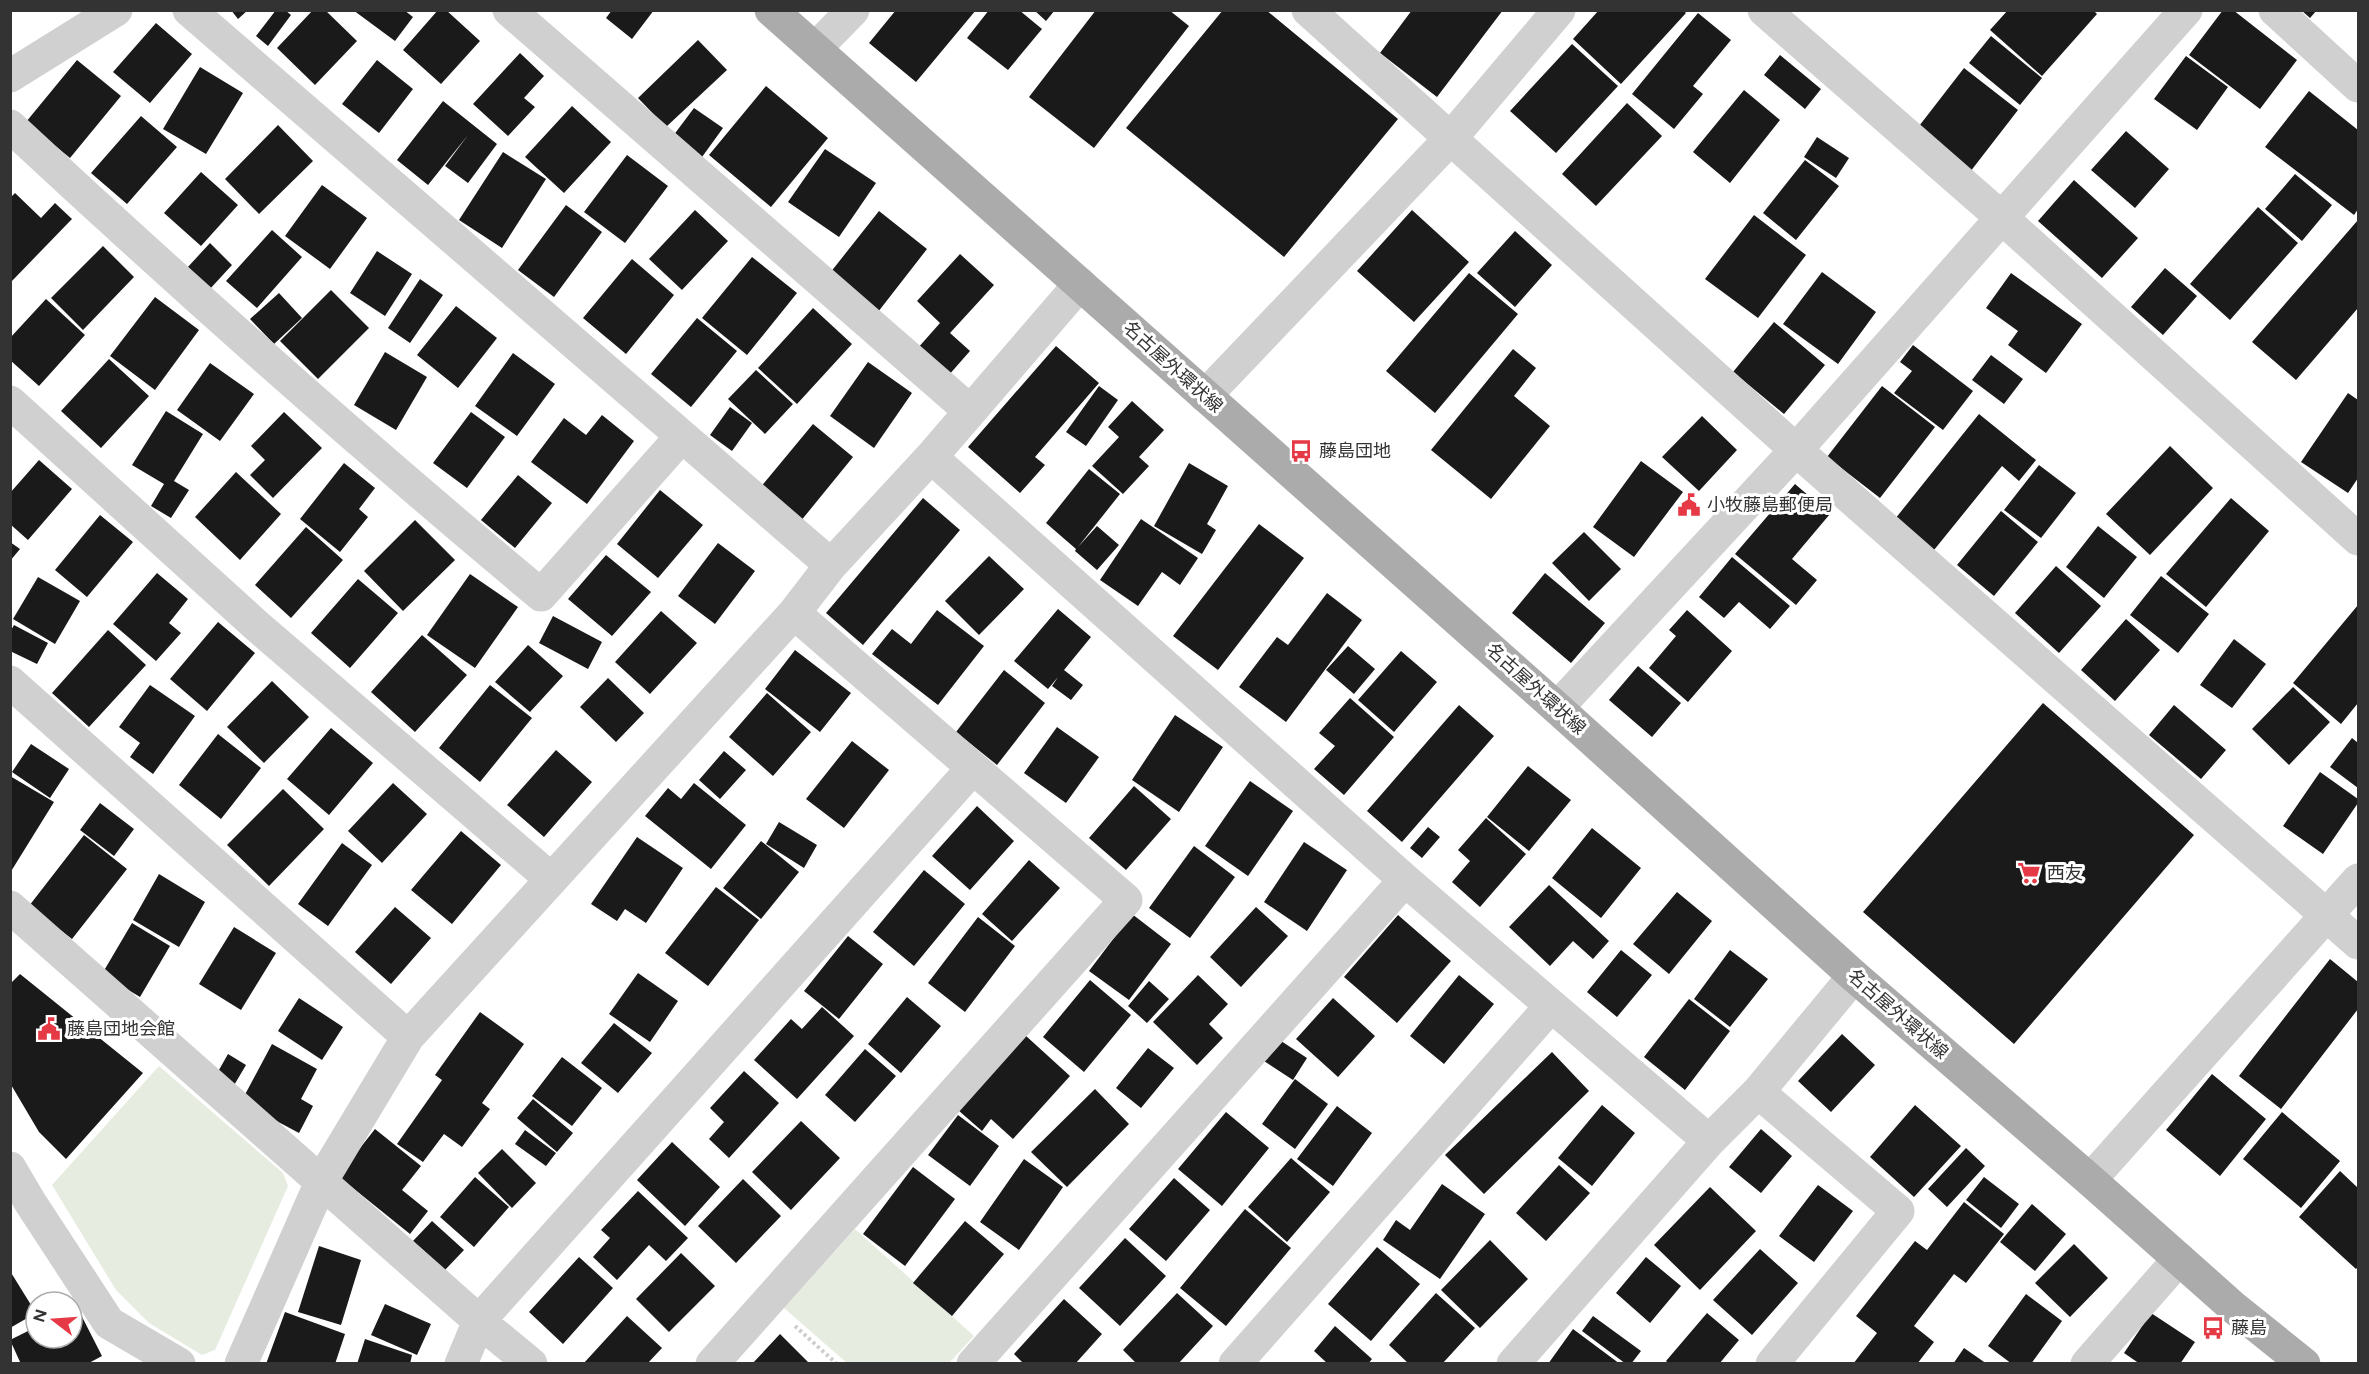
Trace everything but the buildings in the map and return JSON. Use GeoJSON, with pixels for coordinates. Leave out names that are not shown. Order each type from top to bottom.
{"type":"FeatureCollection","features":[{"type":"Feature","properties":{"kind":"main road","name":"名古屋外環状線"},"geometry":{"type":"LineString","coordinates":[[771,10],[1557,708],[1854,976],[2233,1306],[2304,1364]]}},
{"type":"Feature","properties":{"kind":"street"},"geometry":{"type":"LineString","coordinates":[[10,76],[116,10]]}},
{"type":"Feature","properties":{"kind":"street"},"geometry":{"type":"LineString","coordinates":[[189,10],[831,565]]}},
{"type":"Feature","properties":{"kind":"street"},"geometry":{"type":"LineString","coordinates":[[510,10],[970,411]]}},
{"type":"Feature","properties":{"kind":"street"},"geometry":{"type":"LineString","coordinates":[[815,49],[853,10]]}},
{"type":"Feature","properties":{"kind":"street"},"geometry":{"type":"LineString","coordinates":[[1308,10],[1796,450],[2358,943]]}},
{"type":"Feature","properties":{"kind":"street"},"geometry":{"type":"LineString","coordinates":[[1205,396],[1451,138],[1558,10]]}},
{"type":"Feature","properties":{"kind":"street"},"geometry":{"type":"LineString","coordinates":[[1764,10],[2002,218],[2358,539]]}},
{"type":"Feature","properties":{"kind":"street"},"geometry":{"type":"LineString","coordinates":[[1557,708],[1796,450],[2186,10]]}},
{"type":"Feature","properties":{"kind":"street"},"geometry":{"type":"LineString","coordinates":[[2275,10],[2358,86]]}},
{"type":"Feature","properties":{"kind":"street"},"geometry":{"type":"LineString","coordinates":[[10,126],[118,227],[389,468],[541,595],[681,437]]}},
{"type":"Feature","properties":{"kind":"street"},"geometry":{"type":"LineString","coordinates":[[241,1364],[322,1180],[408,1037],[794,614],[831,565],[931,458],[1080,284]]}},
{"type":"Feature","properties":{"kind":"street"},"geometry":{"type":"LineString","coordinates":[[10,402],[257,626],[551,879]]}},
{"type":"Feature","properties":{"kind":"street"},"geometry":{"type":"LineString","coordinates":[[931,458],[1405,880],[1709,1141]]}},
{"type":"Feature","properties":{"kind":"street"},"geometry":{"type":"LineString","coordinates":[[712,1364],[1126,900],[794,614]]}},
{"type":"Feature","properties":{"kind":"street"},"geometry":{"type":"LineString","coordinates":[[10,682],[408,1037]]}},
{"type":"Feature","properties":{"kind":"street"},"geometry":{"type":"LineString","coordinates":[[460,1364],[479,1321],[972,769]]}},
{"type":"Feature","properties":{"kind":"street"},"geometry":{"type":"LineString","coordinates":[[973,1364],[1405,880]]}},
{"type":"Feature","properties":{"kind":"street"},"geometry":{"type":"LineString","coordinates":[[2090,1180],[2358,880]]}},
{"type":"Feature","properties":{"kind":"street"},"geometry":{"type":"LineString","coordinates":[[10,907],[322,1180],[479,1321],[531,1364]]}},
{"type":"Feature","properties":{"kind":"street"},"geometry":{"type":"LineString","coordinates":[[1513,1364],[1709,1141],[1758,1092],[1854,976]]}},
{"type":"Feature","properties":{"kind":"street"},"geometry":{"type":"LineString","coordinates":[[1235,1364],[1551,1006]]}},
{"type":"Feature","properties":{"kind":"street"},"geometry":{"type":"LineString","coordinates":[[1758,1092],[1898,1211],[1772,1364]]}},
{"type":"Feature","properties":{"kind":"street"},"geometry":{"type":"LineString","coordinates":[[10,1168],[109,1323],[179,1364]]}},
{"type":"Feature","properties":{"kind":"street"},"geometry":{"type":"LineString","coordinates":[[2087,1364],[2179,1258]]}},
{"type":"Feature","properties":{"kind":"path"},"geometry":{"type":"LineString","coordinates":[[767,1302],[837,1364]]}},
{"type":"Feature","properties":{"kind":"shaded area"},"geometry":{"type":"Polygon","coordinates":[[[159,1066],[283,1173],[288,1186],[215,1350],[202,1355],[149,1323],[116,1290],[52,1185],[159,1066]]]}},
{"type":"Feature","properties":{"kind":"shaded area"},"geometry":{"type":"Polygon","coordinates":[[[855,1229],[974,1336],[949,1363],[847,1363],[784,1308],[855,1229]]]}},
{"type":"Feature","properties":{"kind":"place","name":"藤島団地"},"geometry":{"type":"Point","coordinates":[1301,451]}},
{"type":"Feature","properties":{"kind":"place","name":"小牧藤島郵便局"},"geometry":{"type":"Point","coordinates":[1689,505]}},
{"type":"Feature","properties":{"kind":"place","name":"西友"},"geometry":{"type":"Point","coordinates":[2029,873]}},
{"type":"Feature","properties":{"kind":"place","name":"藤島団地会館"},"geometry":{"type":"Point","coordinates":[49,1029]}},
{"type":"Feature","properties":{"kind":"place","name":"藤島"},"geometry":{"type":"Point","coordinates":[2213,1328]}}]}
